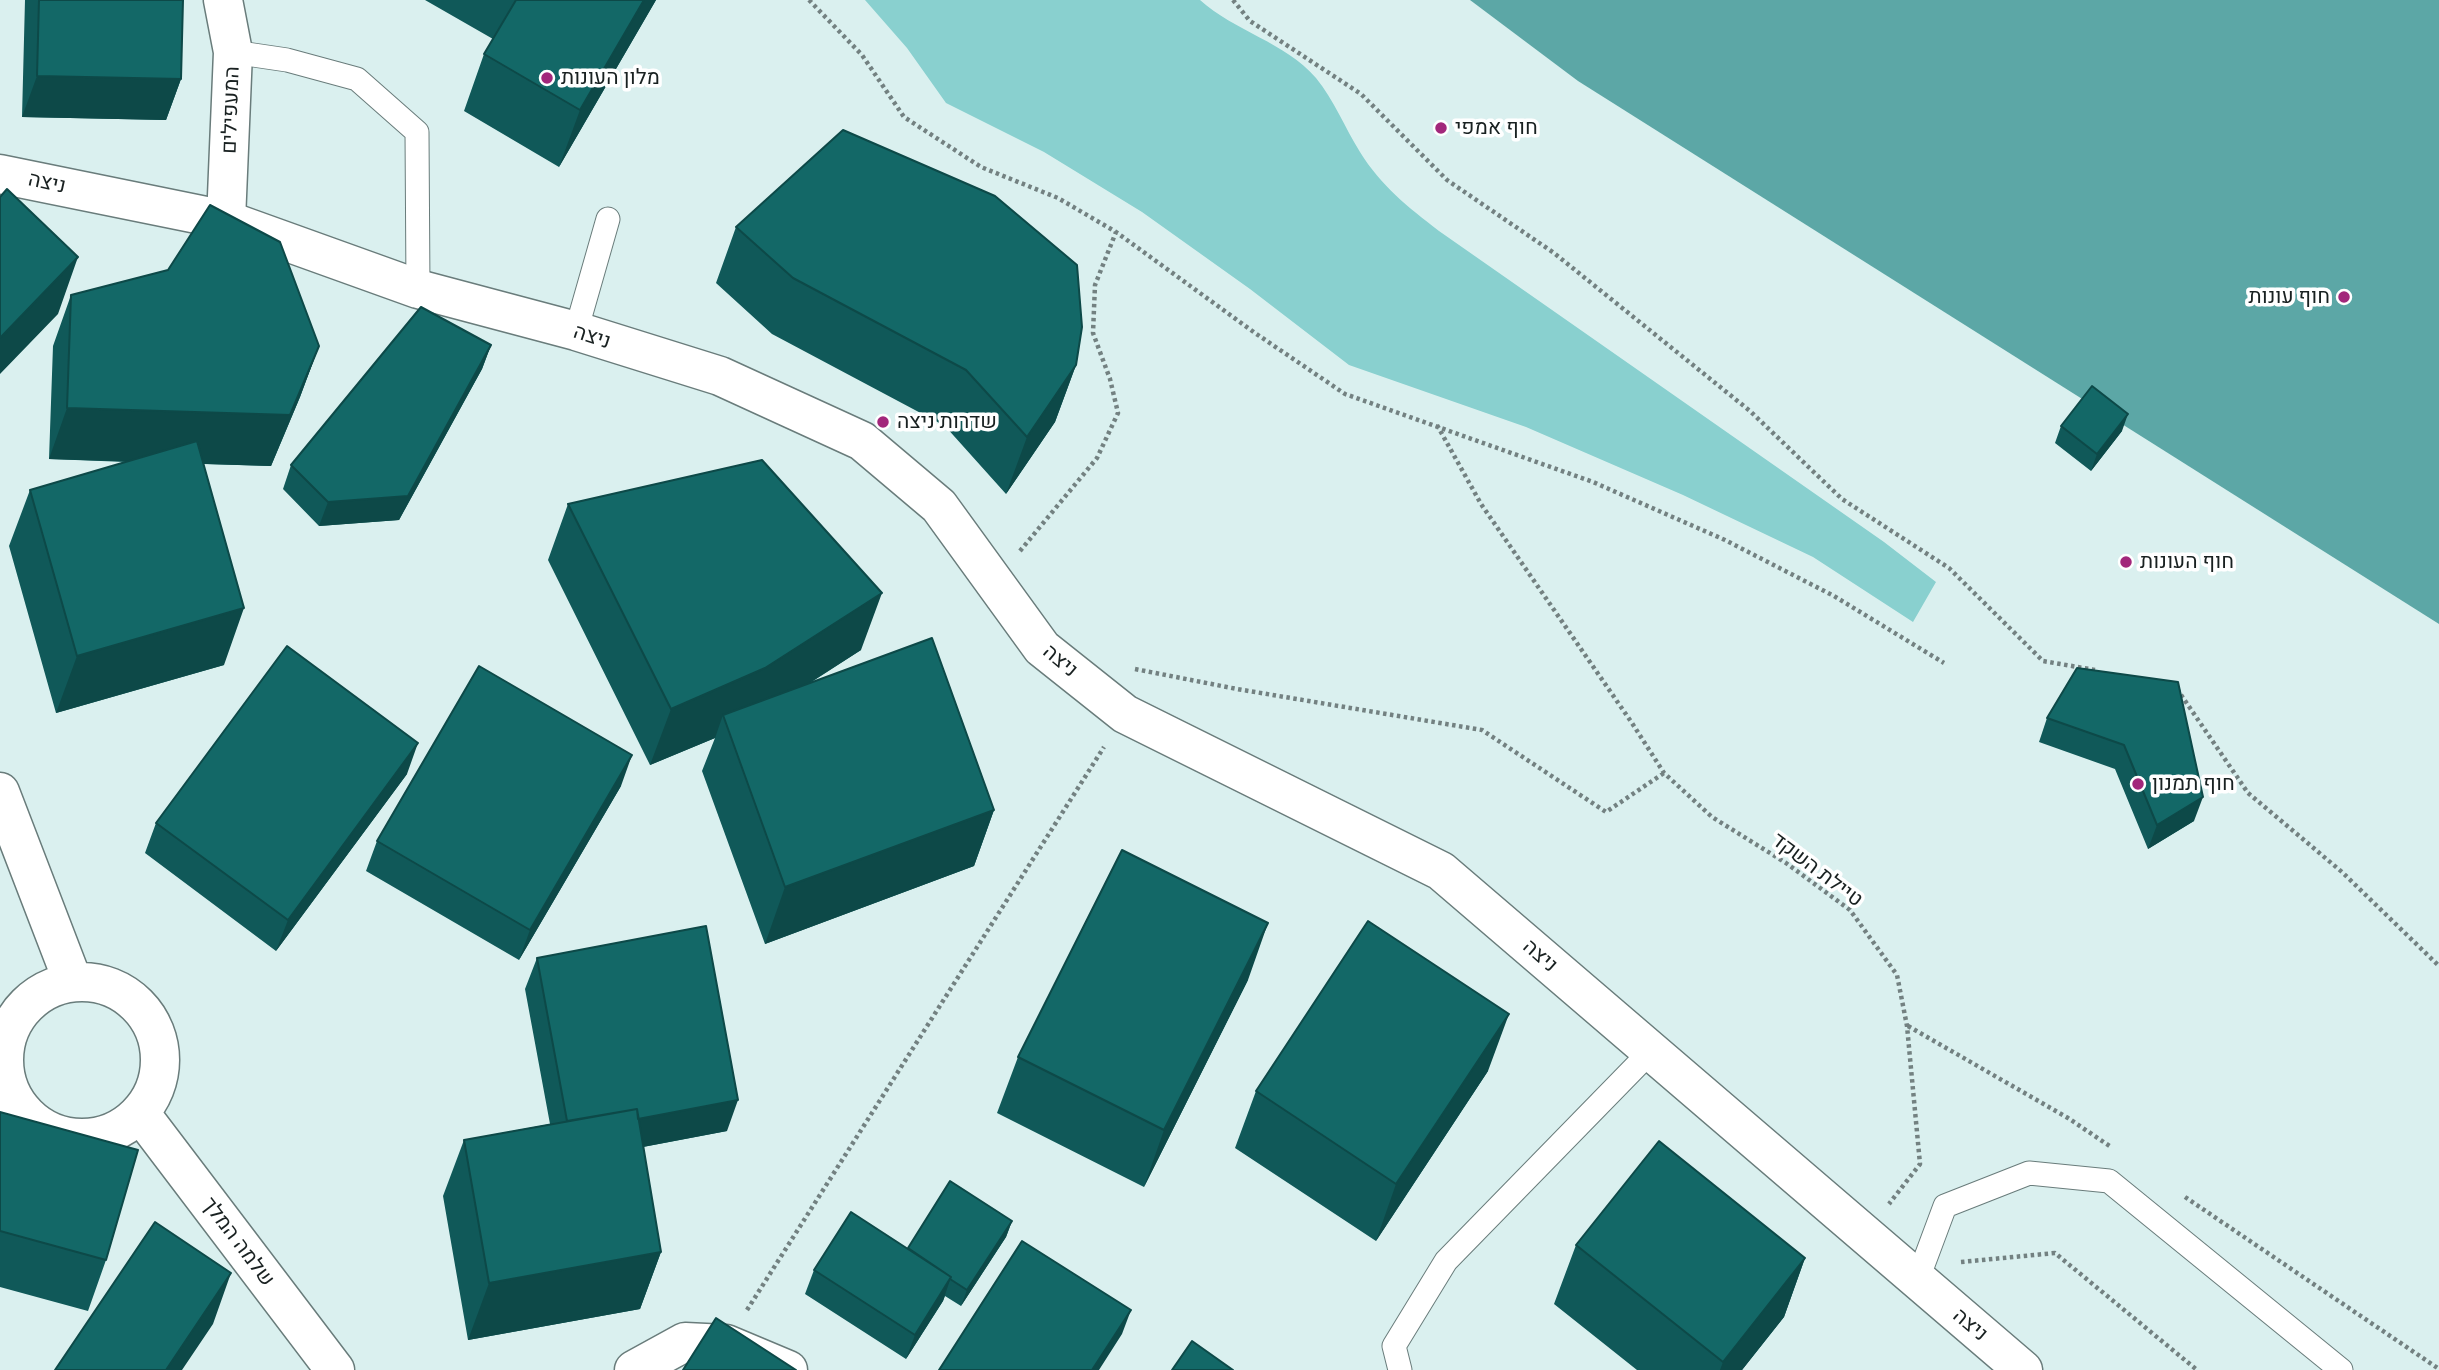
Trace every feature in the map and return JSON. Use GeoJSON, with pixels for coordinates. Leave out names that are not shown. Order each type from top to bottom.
{"type":"FeatureCollection","features":[{"type":"Feature","properties":{"kind":"street","name":"המעפילים"},"geometry":{"type":"LineString","coordinates":[[223,0],[233,51],[226,220]]}},
{"type":"Feature","properties":{"kind":"street","name":"ניצה"},"geometry":{"type":"LineString","coordinates":[[0,174],[226,220],[418,289],[576,331],[720,376],[862,441],[939,506],[1042,648],[1125,714],[1441,871],[1651,1051],[1923,1265],[2022,1370]]}},
{"type":"Feature","properties":{"kind":"street"},"geometry":{"type":"LineString","coordinates":[[0,792],[73,982]]}},
{"type":"Feature","properties":{"kind":"street"},"geometry":{"type":"LineString","coordinates":[[73,982],[104,985],[128,997],[149,1019],[159,1044],[161,1063],[155,1090],[140,1113],[114,1132],[87,1139],[68,1138],[42,1129],[28,1119],[12,1097],[2,1072],[4,1048],[13,1022],[24,1007],[46,990],[73,982]]}},
{"type":"Feature","properties":{"kind":"street","name":"שלמה המלך"},"geometry":{"type":"LineString","coordinates":[[140,1113],[335,1370]]}},
{"type":"Feature","properties":{"kind":"street"},"geometry":{"type":"LineString","coordinates":[[634,1370],[685,1342],[726,1344],[788,1370]]}},
{"type":"Feature","properties":{"kind":"lane"},"geometry":{"type":"LineString","coordinates":[[233,51],[287,60],[357,79],[416,132],[418,289]]}},
{"type":"Feature","properties":{"kind":"lane"},"geometry":{"type":"LineString","coordinates":[[576,331],[608,219]]}},
{"type":"Feature","properties":{"kind":"lane"},"geometry":{"type":"LineString","coordinates":[[1400,1370],[1394,1346],[1446,1261],[1651,1051]]}},
{"type":"Feature","properties":{"kind":"lane"},"geometry":{"type":"LineString","coordinates":[[1923,1265],[1945,1206],[2029,1173],[2109,1181],[2342,1370]]}},
{"type":"Feature","properties":{"kind":"path"},"geometry":{"type":"LineString","coordinates":[[809,0],[862,55],[904,117],[981,167],[1058,198],[1116,232],[1255,333],[1345,394],[1593,482],[1726,540],[1833,596],[1944,663]]}},
{"type":"Feature","properties":{"kind":"path"},"geometry":{"type":"LineString","coordinates":[[1233,0],[1250,21],[1361,94],[1447,180],[1554,253],[1750,411],[1842,499],[1949,568],[2043,661],[2095,670]]}},
{"type":"Feature","properties":{"kind":"path"},"geometry":{"type":"LineString","coordinates":[[1015,557],[1097,458],[1118,413],[1110,379],[1093,332],[1095,285],[1116,232]]}},
{"type":"Feature","properties":{"kind":"path","name":"טיילת השקד"},"geometry":{"type":"LineString","coordinates":[[1437,425],[1481,504],[1664,773],[1712,817],[1786,863],[1850,910],[1897,975],[1907,1026],[1920,1164],[1888,1205]]}},
{"type":"Feature","properties":{"kind":"path"},"geometry":{"type":"LineString","coordinates":[[1122,666],[1237,689],[1482,730],[1606,813],[1664,773]]}},
{"type":"Feature","properties":{"kind":"path"},"geometry":{"type":"LineString","coordinates":[[2174,685],[2248,793],[2342,872],[2439,966]]}},
{"type":"Feature","properties":{"kind":"path"},"geometry":{"type":"LineString","coordinates":[[726,1344],[1125,714]]}},
{"type":"Feature","properties":{"kind":"path"},"geometry":{"type":"LineString","coordinates":[[1923,1265],[2055,1253],[2197,1370]]}},
{"type":"Feature","properties":{"kind":"shaded area"},"geometry":{"type":"Polygon","coordinates":[[[865,0],[1200,0],[1213,11],[1290,55],[1304,66],[1316,78],[1360,152],[1377,175],[1396,195],[1439,231],[1884,542],[1936,582],[1913,622],[1813,557],[1683,495],[1526,427],[1349,365],[1250,289],[1142,212],[1044,152],[946,103],[907,48],[865,0]]]}},
{"type":"Feature","properties":{"kind":"shaded area"},"geometry":{"type":"Polygon","coordinates":[[[1470,0],[2439,0],[2439,624],[1578,81],[1470,0]]]}},
{"type":"Feature","properties":{"kind":"building"},"geometry":{"type":"Polygon","coordinates":[[[39,0],[183,0],[181,79],[37,76],[39,0]]]}},
{"type":"Feature","properties":{"kind":"building"},"geometry":{"type":"Polygon","coordinates":[[[516,0],[644,0],[580,110],[484,54],[516,0]]]}},
{"type":"Feature","properties":{"kind":"building"},"geometry":{"type":"Polygon","coordinates":[[[843,130],[995,196],[1077,265],[1082,327],[1076,365],[1027,437],[966,370],[793,278],[736,227],[843,130]]]}},
{"type":"Feature","properties":{"kind":"building"},"geometry":{"type":"Polygon","coordinates":[[[7,189],[78,257],[0,338],[0,197],[7,189]]]}},
{"type":"Feature","properties":{"kind":"building"},"geometry":{"type":"Polygon","coordinates":[[[210,205],[280,242],[319,346],[290,415],[67,408],[71,295],[168,270],[210,205]]]}},
{"type":"Feature","properties":{"kind":"building"},"geometry":{"type":"Polygon","coordinates":[[[421,307],[491,345],[408,496],[328,502],[291,465],[421,307]]]}},
{"type":"Feature","properties":{"kind":"building"},"geometry":{"type":"Polygon","coordinates":[[[2092,386],[2128,414],[2097,454],[2061,426],[2092,386]]]}},
{"type":"Feature","properties":{"kind":"building"},"geometry":{"type":"Polygon","coordinates":[[[197,441],[244,608],[77,656],[30,490],[197,441]]]}},
{"type":"Feature","properties":{"kind":"building"},"geometry":{"type":"Polygon","coordinates":[[[762,460],[882,593],[765,668],[671,709],[568,504],[762,460]]]}},
{"type":"Feature","properties":{"kind":"building"},"geometry":{"type":"Polygon","coordinates":[[[932,638],[994,810],[785,887],[723,715],[932,638]]]}},
{"type":"Feature","properties":{"kind":"building"},"geometry":{"type":"Polygon","coordinates":[[[287,646],[418,743],[288,920],[156,823],[287,646]]]}},
{"type":"Feature","properties":{"kind":"building"},"geometry":{"type":"Polygon","coordinates":[[[479,666],[632,755],[530,930],[377,841],[479,666]]]}},
{"type":"Feature","properties":{"kind":"building"},"geometry":{"type":"Polygon","coordinates":[[[2077,668],[2178,682],[2203,797],[2157,825],[2124,745],[2047,718],[2077,668]]]}},
{"type":"Feature","properties":{"kind":"building"},"geometry":{"type":"Polygon","coordinates":[[[1122,850],[1268,923],[1164,1130],[1018,1057],[1122,850]]]}},
{"type":"Feature","properties":{"kind":"building"},"geometry":{"type":"Polygon","coordinates":[[[1368,921],[1509,1014],[1396,1184],[1256,1091],[1368,921]]]}},
{"type":"Feature","properties":{"kind":"building"},"geometry":{"type":"Polygon","coordinates":[[[706,926],[738,1100],[638,1119],[637,1109],[567,1121],[537,958],[706,926]]]}},
{"type":"Feature","properties":{"kind":"building"},"geometry":{"type":"Polygon","coordinates":[[[637,1109],[661,1252],[489,1283],[464,1140],[637,1109]]]}},
{"type":"Feature","properties":{"kind":"building"},"geometry":{"type":"Polygon","coordinates":[[[0,1112],[138,1150],[106,1260],[0,1231],[0,1112]]]}},
{"type":"Feature","properties":{"kind":"building"},"geometry":{"type":"Polygon","coordinates":[[[1659,1141],[1805,1258],[1723,1362],[1576,1245],[1659,1141]]]}},
{"type":"Feature","properties":{"kind":"building"},"geometry":{"type":"Polygon","coordinates":[[[950,1181],[1012,1221],[967,1290],[908,1248],[950,1181]]]}},
{"type":"Feature","properties":{"kind":"building"},"geometry":{"type":"Polygon","coordinates":[[[851,1212],[951,1277],[915,1335],[814,1270],[851,1212]]]}},
{"type":"Feature","properties":{"kind":"building"},"geometry":{"type":"Polygon","coordinates":[[[155,1222],[231,1273],[166,1370],[55,1370],[155,1222]]]}},
{"type":"Feature","properties":{"kind":"building"},"geometry":{"type":"Polygon","coordinates":[[[1022,1241],[1131,1310],[1092,1370],[939,1370],[1022,1241]]]}},
{"type":"Feature","properties":{"kind":"building"},"geometry":{"type":"Polygon","coordinates":[[[716,1318],[796,1370],[683,1370],[716,1318]]]}},
{"type":"Feature","properties":{"kind":"building"},"geometry":{"type":"Polygon","coordinates":[[[1192,1341],[1233,1370],[1172,1370],[1192,1341]]]}},
{"type":"Feature","properties":{"kind":"place","name":"מלון העונות"},"geometry":{"type":"Point","coordinates":[547,78]}},
{"type":"Feature","properties":{"kind":"place","name":"חוף אמפי"},"geometry":{"type":"Point","coordinates":[1441,128]}},
{"type":"Feature","properties":{"kind":"place","name":"חוף עונות"},"geometry":{"type":"Point","coordinates":[2344,297]}},
{"type":"Feature","properties":{"kind":"place","name":"שדרות ניצה"},"geometry":{"type":"Point","coordinates":[883,422]}},
{"type":"Feature","properties":{"kind":"place","name":"חוף העונות"},"geometry":{"type":"Point","coordinates":[2126,562]}},
{"type":"Feature","properties":{"kind":"place","name":"חוף תמנון"},"geometry":{"type":"Point","coordinates":[2138,784]}}]}
